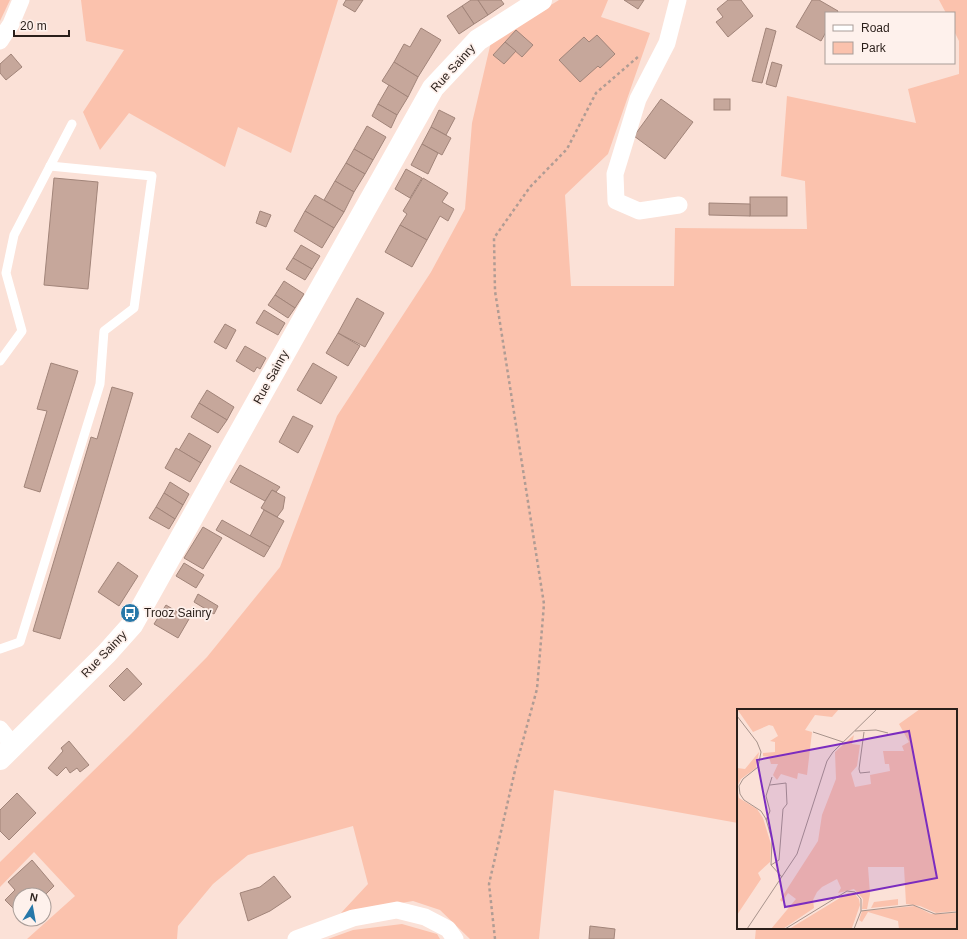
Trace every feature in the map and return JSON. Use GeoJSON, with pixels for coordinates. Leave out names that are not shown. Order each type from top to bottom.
{"type":"FeatureCollection","features":[{"type":"Feature","properties":{"kind":"street"},"geometry":{"type":"LineString","coordinates":[[0,41],[11,24],[21,0]]}},
{"type":"Feature","properties":{"kind":"street","name":"Rue Sainry"},"geometry":{"type":"LineString","coordinates":[[4,744],[107,653],[132,625],[433,88],[478,40],[541,0]]}},
{"type":"Feature","properties":{"kind":"street"},"geometry":{"type":"LineString","coordinates":[[678,0],[667,43],[638,99],[615,174],[616,201],[639,211],[679,205]]}},
{"type":"Feature","properties":{"kind":"street"},"geometry":{"type":"LineString","coordinates":[[296,939],[353,918],[398,910],[431,920],[448,929],[455,939]]}},
{"type":"Feature","properties":{"kind":"lane"},"geometry":{"type":"LineString","coordinates":[[0,361],[22,331],[6,273],[14,235],[72,124]]}},
{"type":"Feature","properties":{"kind":"lane"},"geometry":{"type":"LineString","coordinates":[[0,649],[20,642],[100,384],[104,331],[134,308],[152,176],[50,166]]}},
{"type":"Feature","properties":{"kind":"path"},"geometry":{"type":"LineString","coordinates":[[495,939],[490,884],[516,766],[537,689],[544,604],[495,291],[494,238],[530,187],[567,149],[596,93],[638,58],[642,50]]}},
{"type":"Feature","properties":{"kind":"green space"},"geometry":{"type":"Polygon","coordinates":[[[0,0],[10,0],[0,21],[0,0]]]}},
{"type":"Feature","properties":{"kind":"green space"},"geometry":{"type":"Polygon","coordinates":[[[81,0],[338,0],[291,153],[238,127],[225,167],[129,113],[100,150],[83,112],[124,50],[86,41],[81,0]]]}},
{"type":"Feature","properties":{"kind":"green space"},"geometry":{"type":"Polygon","coordinates":[[[559,0],[608,0],[601,17],[650,33],[608,154],[565,195],[571,286],[674,286],[675,228],[807,229],[805,181],[781,176],[787,96],[916,123],[908,89],[959,74],[959,41],[955,33],[955,12],[945,12],[939,0],[967,0],[967,939],[755,939],[756,929],[957,929],[957,709],[737,709],[737,823],[554,790],[539,939],[470,939],[440,910],[413,901],[341,913],[368,884],[353,826],[248,855],[213,884],[178,926],[177,939],[27,939],[40,927],[52,927],[52,917],[75,896],[34,852],[0,887],[0,862],[130,735],[207,657],[280,567],[337,416],[431,272],[465,209],[472,123],[491,42],[559,0]]]}},
{"type":"Feature","properties":{"kind":"green space"},"geometry":{"type":"Polygon","coordinates":[[[402,924],[437,934],[440,939],[328,939],[353,930],[402,924]]]}},
{"type":"Feature","properties":{"kind":"building"},"geometry":{"type":"Polygon","coordinates":[[[346,0],[363,0],[355,12],[343,5],[346,0]]]}},
{"type":"Feature","properties":{"kind":"building"},"geometry":{"type":"Polygon","coordinates":[[[471,0],[478,0],[488,15],[474,24],[462,6],[471,0]]]}},
{"type":"Feature","properties":{"kind":"building"},"geometry":{"type":"Polygon","coordinates":[[[478,0],[501,0],[504,4],[488,15],[478,0]]]}},
{"type":"Feature","properties":{"kind":"building"},"geometry":{"type":"Polygon","coordinates":[[[624,0],[644,0],[638,9],[624,0]]]}},
{"type":"Feature","properties":{"kind":"building"},"geometry":{"type":"Polygon","coordinates":[[[728,0],[741,0],[753,16],[728,37],[716,22],[723,17],[717,9],[728,0]]]}},
{"type":"Feature","properties":{"kind":"building"},"geometry":{"type":"Polygon","coordinates":[[[812,0],[819,0],[838,11],[825,12],[825,34],[821,41],[796,27],[812,0]]]}},
{"type":"Feature","properties":{"kind":"building"},"geometry":{"type":"Polygon","coordinates":[[[462,6],[474,24],[459,34],[447,16],[462,6]]]}},
{"type":"Feature","properties":{"kind":"building"},"geometry":{"type":"Polygon","coordinates":[[[421,28],[441,40],[418,77],[394,62],[404,44],[410,47],[421,28]]]}},
{"type":"Feature","properties":{"kind":"building"},"geometry":{"type":"Polygon","coordinates":[[[766,28],[776,31],[762,83],[752,81],[766,28]]]}},
{"type":"Feature","properties":{"kind":"building"},"geometry":{"type":"Polygon","coordinates":[[[516,30],[533,45],[522,57],[505,42],[516,30]]]}},
{"type":"Feature","properties":{"kind":"building"},"geometry":{"type":"Polygon","coordinates":[[[597,35],[615,54],[600,68],[598,66],[580,82],[559,60],[584,37],[589,42],[597,35]]]}},
{"type":"Feature","properties":{"kind":"building"},"geometry":{"type":"Polygon","coordinates":[[[505,42],[516,51],[504,64],[493,55],[505,42]]]}},
{"type":"Feature","properties":{"kind":"building"},"geometry":{"type":"Polygon","coordinates":[[[11,54],[22,67],[6,80],[0,73],[0,64],[11,54]]]}},
{"type":"Feature","properties":{"kind":"building"},"geometry":{"type":"Polygon","coordinates":[[[394,62],[418,77],[408,97],[382,81],[394,62]]]}},
{"type":"Feature","properties":{"kind":"building"},"geometry":{"type":"Polygon","coordinates":[[[772,62],[782,65],[776,87],[766,84],[772,62]]]}},
{"type":"Feature","properties":{"kind":"building"},"geometry":{"type":"Polygon","coordinates":[[[389,85],[408,97],[397,115],[378,104],[389,85]]]}},
{"type":"Feature","properties":{"kind":"building"},"geometry":{"type":"Polygon","coordinates":[[[661,99],[693,122],[665,159],[634,136],[661,99]]]}},
{"type":"Feature","properties":{"kind":"building"},"geometry":{"type":"Polygon","coordinates":[[[714,99],[730,99],[730,110],[714,110],[714,99]]]}},
{"type":"Feature","properties":{"kind":"building"},"geometry":{"type":"Polygon","coordinates":[[[378,104],[397,115],[391,128],[372,116],[378,104]]]}},
{"type":"Feature","properties":{"kind":"building"},"geometry":{"type":"Polygon","coordinates":[[[439,110],[455,118],[446,135],[431,127],[439,110]]]}},
{"type":"Feature","properties":{"kind":"building"},"geometry":{"type":"Polygon","coordinates":[[[367,126],[386,137],[373,160],[354,149],[367,126]]]}},
{"type":"Feature","properties":{"kind":"building"},"geometry":{"type":"Polygon","coordinates":[[[431,127],[451,138],[442,155],[422,144],[431,127]]]}},
{"type":"Feature","properties":{"kind":"building"},"geometry":{"type":"Polygon","coordinates":[[[422,144],[438,153],[428,174],[411,165],[422,144]]]}},
{"type":"Feature","properties":{"kind":"building"},"geometry":{"type":"Polygon","coordinates":[[[354,149],[373,160],[365,174],[346,163],[354,149]]]}},
{"type":"Feature","properties":{"kind":"building"},"geometry":{"type":"Polygon","coordinates":[[[346,163],[365,174],[354,192],[335,181],[346,163]]]}},
{"type":"Feature","properties":{"kind":"building"},"geometry":{"type":"Polygon","coordinates":[[[406,169],[422,178],[410,198],[395,189],[406,169]]]}},
{"type":"Feature","properties":{"kind":"building"},"geometry":{"type":"Polygon","coordinates":[[[54,178],[98,182],[88,289],[44,285],[54,178]]]}},
{"type":"Feature","properties":{"kind":"building"},"geometry":{"type":"Polygon","coordinates":[[[423,178],[448,193],[442,202],[454,209],[448,221],[440,216],[427,240],[400,225],[407,214],[403,211],[423,178]]]}},
{"type":"Feature","properties":{"kind":"building"},"geometry":{"type":"Polygon","coordinates":[[[335,181],[354,192],[344,212],[324,200],[335,181]]]}},
{"type":"Feature","properties":{"kind":"building"},"geometry":{"type":"Polygon","coordinates":[[[315,195],[344,212],[334,228],[305,211],[315,195]]]}},
{"type":"Feature","properties":{"kind":"building"},"geometry":{"type":"Polygon","coordinates":[[[750,197],[787,197],[787,216],[750,216],[750,197]]]}},
{"type":"Feature","properties":{"kind":"building"},"geometry":{"type":"Polygon","coordinates":[[[709,203],[750,204],[750,216],[709,215],[709,203]]]}},
{"type":"Feature","properties":{"kind":"building"},"geometry":{"type":"Polygon","coordinates":[[[260,211],[271,215],[266,227],[256,223],[260,211]]]}},
{"type":"Feature","properties":{"kind":"building"},"geometry":{"type":"Polygon","coordinates":[[[305,211],[334,228],[322,248],[294,231],[305,211]]]}},
{"type":"Feature","properties":{"kind":"building"},"geometry":{"type":"Polygon","coordinates":[[[400,225],[427,240],[412,267],[385,252],[400,225]]]}},
{"type":"Feature","properties":{"kind":"building"},"geometry":{"type":"Polygon","coordinates":[[[301,245],[320,256],[312,269],[293,258],[301,245]]]}},
{"type":"Feature","properties":{"kind":"building"},"geometry":{"type":"Polygon","coordinates":[[[293,258],[312,269],[305,280],[286,269],[293,258]]]}},
{"type":"Feature","properties":{"kind":"building"},"geometry":{"type":"Polygon","coordinates":[[[284,281],[304,294],[295,308],[275,295],[284,281]]]}},
{"type":"Feature","properties":{"kind":"building"},"geometry":{"type":"Polygon","coordinates":[[[275,295],[295,308],[288,318],[268,305],[275,295]]]}},
{"type":"Feature","properties":{"kind":"building"},"geometry":{"type":"Polygon","coordinates":[[[357,298],[384,313],[365,347],[338,333],[357,298]]]}},
{"type":"Feature","properties":{"kind":"building"},"geometry":{"type":"Polygon","coordinates":[[[264,310],[285,323],[278,335],[256,323],[264,310]]]}},
{"type":"Feature","properties":{"kind":"building"},"geometry":{"type":"Polygon","coordinates":[[[225,324],[236,330],[226,349],[214,342],[225,324]]]}},
{"type":"Feature","properties":{"kind":"building"},"geometry":{"type":"Polygon","coordinates":[[[338,333],[360,346],[348,366],[326,353],[338,333]]]}},
{"type":"Feature","properties":{"kind":"building"},"geometry":{"type":"Polygon","coordinates":[[[245,346],[266,358],[260,369],[257,367],[254,372],[236,361],[245,346]]]}},
{"type":"Feature","properties":{"kind":"building"},"geometry":{"type":"Polygon","coordinates":[[[51,363],[78,371],[40,492],[24,487],[47,411],[37,409],[51,363]]]}},
{"type":"Feature","properties":{"kind":"building"},"geometry":{"type":"Polygon","coordinates":[[[313,363],[337,377],[321,404],[297,390],[313,363]]]}},
{"type":"Feature","properties":{"kind":"building"},"geometry":{"type":"Polygon","coordinates":[[[112,387],[133,393],[60,639],[33,631],[91,437],[97,439],[112,387]]]}},
{"type":"Feature","properties":{"kind":"building"},"geometry":{"type":"Polygon","coordinates":[[[207,390],[234,407],[227,420],[199,403],[207,390]]]}},
{"type":"Feature","properties":{"kind":"building"},"geometry":{"type":"Polygon","coordinates":[[[199,403],[227,420],[218,433],[191,417],[199,403]]]}},
{"type":"Feature","properties":{"kind":"building"},"geometry":{"type":"Polygon","coordinates":[[[293,416],[313,426],[298,453],[279,442],[293,416]]]}},
{"type":"Feature","properties":{"kind":"building"},"geometry":{"type":"Polygon","coordinates":[[[189,433],[211,446],[201,463],[179,450],[189,433]]]}},
{"type":"Feature","properties":{"kind":"building"},"geometry":{"type":"Polygon","coordinates":[[[176,448],[201,463],[190,482],[165,468],[176,448]]]}},
{"type":"Feature","properties":{"kind":"building"},"geometry":{"type":"Polygon","coordinates":[[[240,465],[280,487],[276,492],[272,490],[265,501],[230,482],[240,465]]]}},
{"type":"Feature","properties":{"kind":"building"},"geometry":{"type":"Polygon","coordinates":[[[170,482],[189,494],[183,505],[164,493],[170,482]]]}},
{"type":"Feature","properties":{"kind":"building"},"geometry":{"type":"Polygon","coordinates":[[[272,490],[285,497],[283,509],[277,517],[261,508],[272,490]]]}},
{"type":"Feature","properties":{"kind":"building"},"geometry":{"type":"Polygon","coordinates":[[[164,493],[183,505],[175,519],[156,507],[164,493]]]}},
{"type":"Feature","properties":{"kind":"building"},"geometry":{"type":"Polygon","coordinates":[[[156,507],[175,519],[169,529],[149,518],[156,507]]]}},
{"type":"Feature","properties":{"kind":"building"},"geometry":{"type":"Polygon","coordinates":[[[264,510],[284,521],[270,547],[250,536],[264,510]]]}},
{"type":"Feature","properties":{"kind":"building"},"geometry":{"type":"Polygon","coordinates":[[[222,520],[270,547],[264,557],[216,530],[222,520]]]}},
{"type":"Feature","properties":{"kind":"building"},"geometry":{"type":"Polygon","coordinates":[[[203,527],[222,538],[203,569],[184,558],[203,527]]]}},
{"type":"Feature","properties":{"kind":"building"},"geometry":{"type":"Polygon","coordinates":[[[118,562],[138,576],[119,606],[98,592],[118,562]]]}},
{"type":"Feature","properties":{"kind":"building"},"geometry":{"type":"Polygon","coordinates":[[[184,563],[204,575],[196,588],[176,576],[184,563]]]}},
{"type":"Feature","properties":{"kind":"building"},"geometry":{"type":"Polygon","coordinates":[[[198,594],[218,606],[214,614],[194,602],[198,594]]]}},
{"type":"Feature","properties":{"kind":"building"},"geometry":{"type":"Polygon","coordinates":[[[166,605],[189,619],[178,638],[154,624],[166,605]]]}},
{"type":"Feature","properties":{"kind":"building"},"geometry":{"type":"Polygon","coordinates":[[[127,668],[142,684],[124,701],[109,686],[127,668]]]}},
{"type":"Feature","properties":{"kind":"building"},"geometry":{"type":"Polygon","coordinates":[[[69,741],[89,765],[80,772],[77,768],[70,773],[66,767],[57,776],[48,768],[63,751],[61,748],[69,741]]]}},
{"type":"Feature","properties":{"kind":"building"},"geometry":{"type":"Polygon","coordinates":[[[17,793],[36,813],[9,840],[0,831],[0,810],[17,793]]]}},
{"type":"Feature","properties":{"kind":"building"},"geometry":{"type":"Polygon","coordinates":[[[32,860],[54,886],[52,888],[12,887],[8,882],[32,860]]]}},
{"type":"Feature","properties":{"kind":"building"},"geometry":{"type":"Polygon","coordinates":[[[274,876],[291,897],[270,911],[248,921],[240,893],[260,887],[274,876]]]}},
{"type":"Feature","properties":{"kind":"building"},"geometry":{"type":"Polygon","coordinates":[[[12,893],[12,907],[5,900],[12,893]]]}},
{"type":"Feature","properties":{"kind":"building"},"geometry":{"type":"Polygon","coordinates":[[[590,926],[615,929],[614,939],[589,939],[590,926]]]}},
{"type":"Feature","properties":{"kind":"place","name":"Trooz Sainry"},"geometry":{"type":"Point","coordinates":[130,613]}}]}
